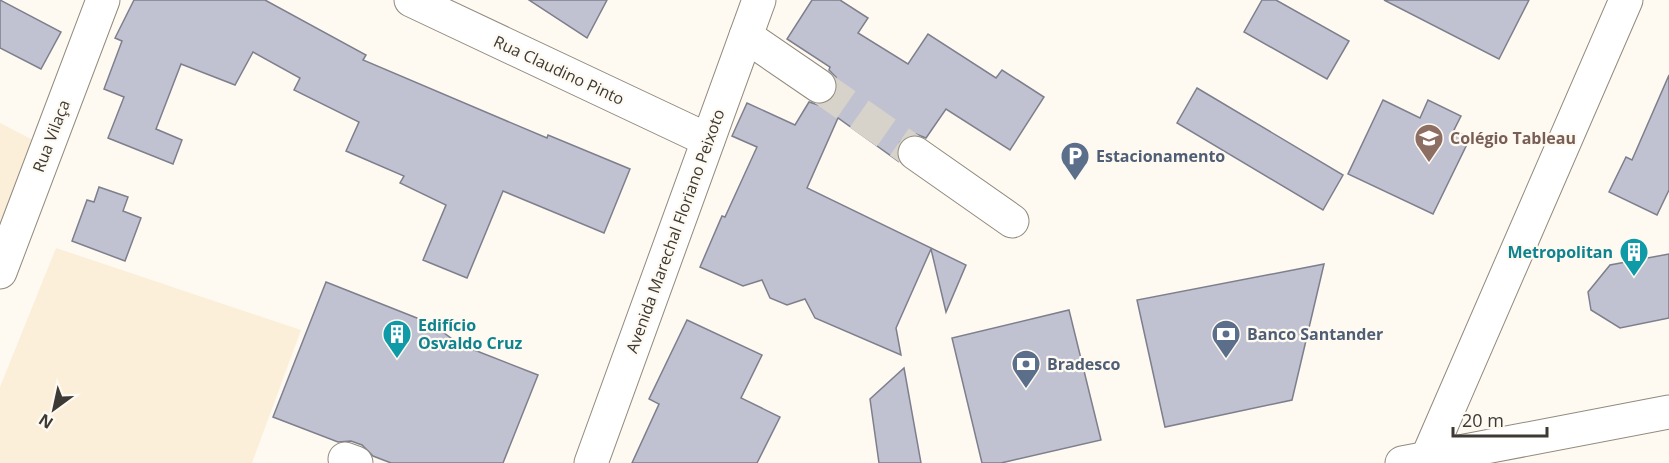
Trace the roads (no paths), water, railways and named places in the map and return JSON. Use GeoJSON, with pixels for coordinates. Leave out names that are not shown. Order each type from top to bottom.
{"type":"FeatureCollection","features":[{"type":"Feature","properties":{"kind":"street","name":"Rua Vilaça"},"geometry":{"type":"LineString","coordinates":[[0,272],[103,0]]}},
{"type":"Feature","properties":{"kind":"street","name":"Rua Claudino Pinto"},"geometry":{"type":"LineString","coordinates":[[411,0],[708,140]]}},
{"type":"Feature","properties":{"kind":"street","name":"Avenida Marechal Floriano Peixoto"},"geometry":{"type":"LineString","coordinates":[[591,463],[759,0]]}},
{"type":"Feature","properties":{"kind":"street"},"geometry":{"type":"LineString","coordinates":[[1418,461],[1626,0]]}},
{"type":"Feature","properties":{"kind":"street"},"geometry":{"type":"LineString","coordinates":[[746,36],[819,86]]}},
{"type":"Feature","properties":{"kind":"street"},"geometry":{"type":"LineString","coordinates":[[915,153],[1012,221]]}},
{"type":"Feature","properties":{"kind":"street"},"geometry":{"type":"LineString","coordinates":[[1418,461],[1669,412]]}},
{"type":"Feature","properties":{"kind":"tunnel"},"geometry":{"type":"LineString","coordinates":[[819,86],[915,153]]}},
{"type":"Feature","properties":{"kind":"place","name":"Colégio Tableau"},"geometry":{"type":"Point","coordinates":[1429,164]}},
{"type":"Feature","properties":{"kind":"place","name":"Estacionamento"},"geometry":{"type":"Point","coordinates":[1075,182]}},
{"type":"Feature","properties":{"kind":"place","name":"Metropolitan"},"geometry":{"type":"Point","coordinates":[1634,278]}},
{"type":"Feature","properties":{"kind":"place","name":"Edifício Osvaldo Cruz"},"geometry":{"type":"Point","coordinates":[397,360]}},
{"type":"Feature","properties":{"kind":"place","name":"Banco Santander"},"geometry":{"type":"Point","coordinates":[1226,360]}},
{"type":"Feature","properties":{"kind":"place","name":"Bradesco"},"geometry":{"type":"Point","coordinates":[1026,390]}}]}
